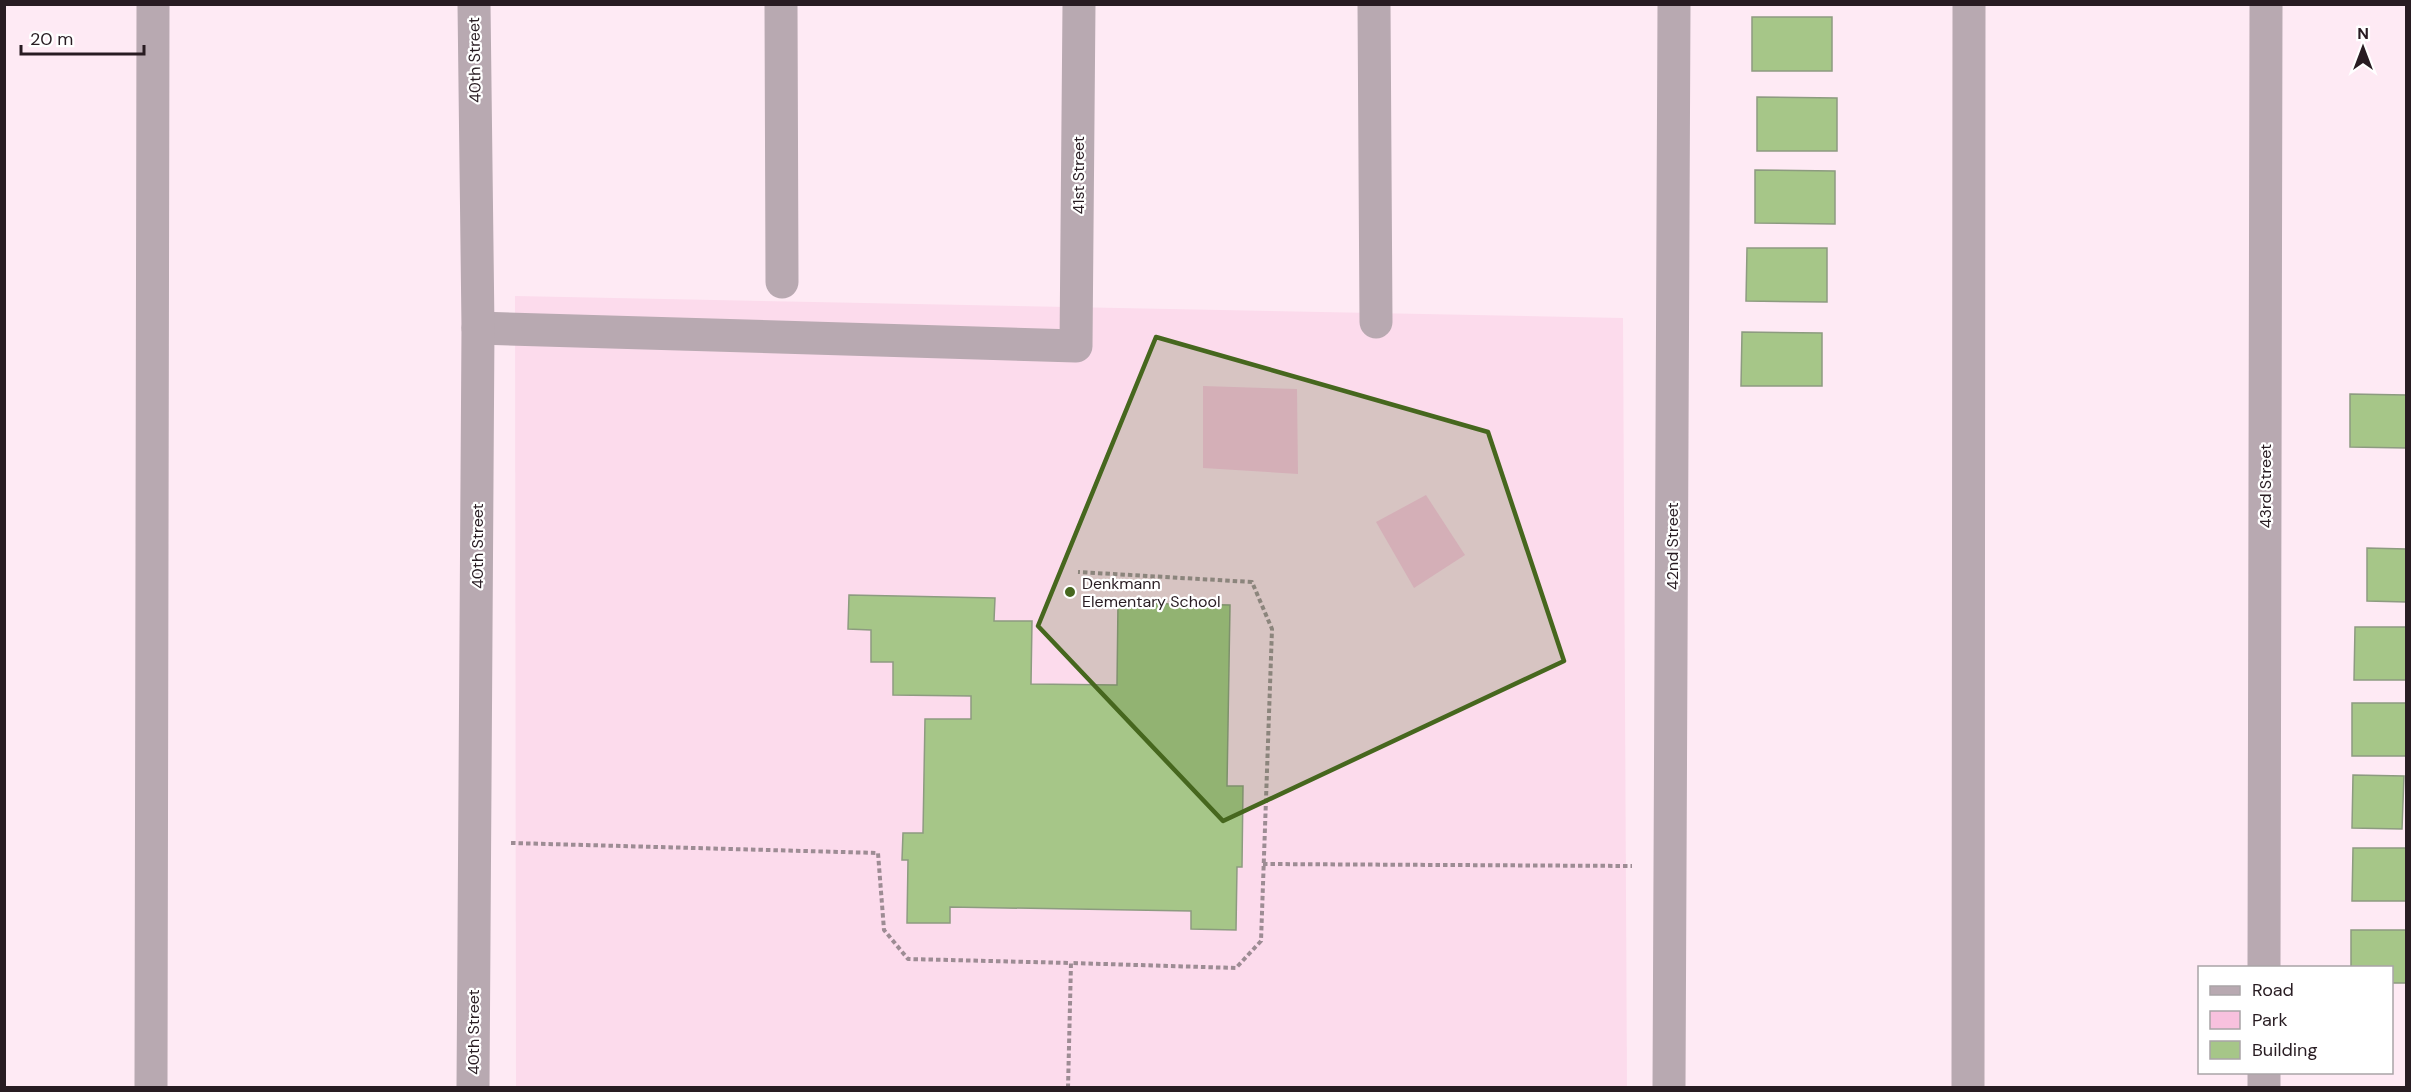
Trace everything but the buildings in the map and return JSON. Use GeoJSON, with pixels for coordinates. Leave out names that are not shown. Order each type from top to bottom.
{"type":"FeatureCollection","features":[{"type":"Feature","properties":{"kind":"street"},"geometry":{"type":"LineString","coordinates":[[152,1088],[153,4]]}},
{"type":"Feature","properties":{"kind":"street","name":"40th Street"},"geometry":{"type":"LineString","coordinates":[[473,1088],[478,328],[474,4]]}},
{"type":"Feature","properties":{"kind":"street"},"geometry":{"type":"LineString","coordinates":[[781,4],[782,282]]}},
{"type":"Feature","properties":{"kind":"street","name":"41st Street"},"geometry":{"type":"LineString","coordinates":[[478,328],[1077,346],[1079,4]]}},
{"type":"Feature","properties":{"kind":"street"},"geometry":{"type":"LineString","coordinates":[[1374,4],[1376,322]]}},
{"type":"Feature","properties":{"kind":"street","name":"42nd Street"},"geometry":{"type":"LineString","coordinates":[[1669,1088],[1674,4]]}},
{"type":"Feature","properties":{"kind":"street"},"geometry":{"type":"LineString","coordinates":[[1968,1088],[1969,4]]}},
{"type":"Feature","properties":{"kind":"street","name":"43rd Street"},"geometry":{"type":"LineString","coordinates":[[2264,966],[2266,4]]}},
{"type":"Feature","properties":{"kind":"path"},"geometry":{"type":"LineString","coordinates":[[475,842],[878,853],[884,930],[908,959],[1236,968],[1261,941],[1272,629],[1252,582],[1077,572]]}},
{"type":"Feature","properties":{"kind":"path"},"geometry":{"type":"LineString","coordinates":[[1263,864],[1670,867]]}},
{"type":"Feature","properties":{"kind":"path"},"geometry":{"type":"LineString","coordinates":[[1068,1088],[1071,963]]}},
{"type":"Feature","properties":{"kind":"highlighted area"},"geometry":{"type":"Polygon","coordinates":[[[1156,337],[1488,432],[1564,661],[1223,821],[1038,626],[1156,337]]]}},
{"type":"Feature","properties":{"kind":"shaded area","name":"Denkmann Elementary School"},"geometry":{"type":"Polygon","coordinates":[[[515,296],[1623,318],[1627,1087],[516,1087],[515,296]]]}},
{"type":"Feature","properties":{"kind":"green space"},"geometry":{"type":"Polygon","coordinates":[[[1203,386],[1297,389],[1298,474],[1203,468],[1203,386]]]}},
{"type":"Feature","properties":{"kind":"green space"},"geometry":{"type":"Polygon","coordinates":[[[1426,495],[1465,555],[1414,588],[1376,522],[1426,495]]]}},
{"type":"Feature","properties":{"kind":"place","name":"Denkmann Elementary School"},"geometry":{"type":"Point","coordinates":[1070,592]}}]}
